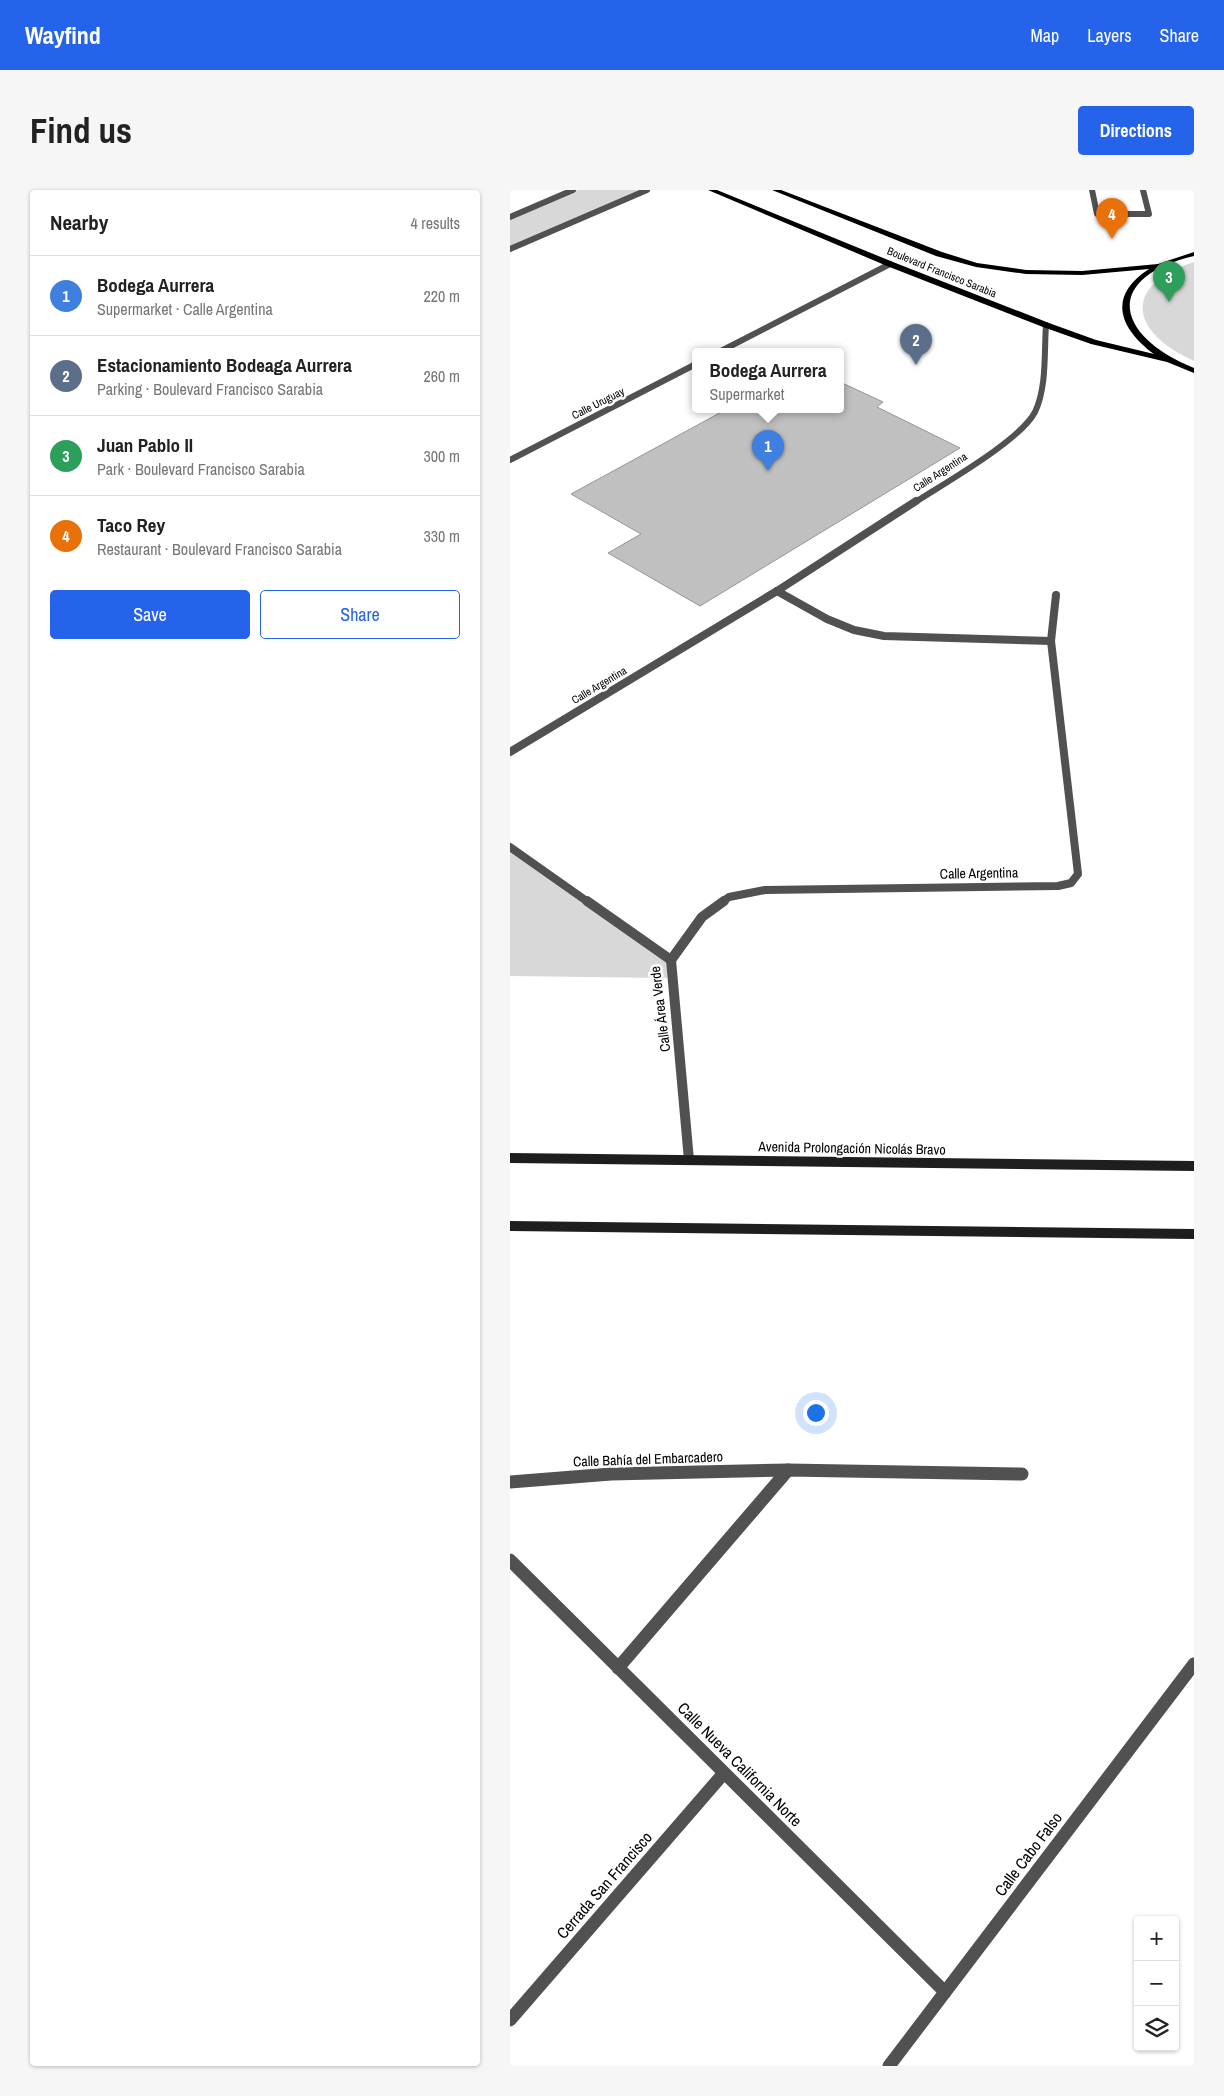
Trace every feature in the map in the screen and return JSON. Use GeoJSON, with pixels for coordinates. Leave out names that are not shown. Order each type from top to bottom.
{"type":"FeatureCollection","features":[{"type":"Feature","properties":{"kind":"main road","name":"Boulevard Francisco Sarabia"},"geometry":{"type":"LineString","coordinates":[[711,190],[890,264],[1046,325],[1094,342],[1170,360]]}},
{"type":"Feature","properties":{"kind":"main road","name":"Boulevard Francisco Sarabia"},"geometry":{"type":"LineString","coordinates":[[775,190],[939,254],[976,265],[1026,272],[1082,273],[1158,266]]}},
{"type":"Feature","properties":{"kind":"main road"},"geometry":{"type":"LineString","coordinates":[[1186,255],[1194,245]]}},
{"type":"Feature","properties":{"kind":"main road"},"geometry":{"type":"LineString","coordinates":[[1194,254],[1186,255],[1158,266],[1136,281],[1126,300],[1128,321],[1143,341],[1170,360],[1194,371]]}},
{"type":"Feature","properties":{"kind":"main road","name":"Avenida Prolongación Nicolás Bravo"},"geometry":{"type":"LineString","coordinates":[[510,1158],[1194,1166]]}},
{"type":"Feature","properties":{"kind":"main road"},"geometry":{"type":"LineString","coordinates":[[510,1226],[1194,1234]]}},
{"type":"Feature","properties":{"kind":"street"},"geometry":{"type":"LineString","coordinates":[[510,217],[573,190]]}},
{"type":"Feature","properties":{"kind":"street"},"geometry":{"type":"LineString","coordinates":[[510,249],[647,190]]}},
{"type":"Feature","properties":{"kind":"street"},"geometry":{"type":"LineString","coordinates":[[1092,190],[1097,214],[1149,214],[1143,190]]}},
{"type":"Feature","properties":{"kind":"street"},"geometry":{"type":"LineString","coordinates":[[727,348],[890,264]]}},
{"type":"Feature","properties":{"kind":"street","name":"Calle Argentina"},"geometry":{"type":"LineString","coordinates":[[510,752],[777,590],[990,454],[1019,432],[1035,411],[1043,372],[1046,325]]}},
{"type":"Feature","properties":{"kind":"street","name":"Calle Uruguay"},"geometry":{"type":"LineString","coordinates":[[510,460],[692,366]]}},
{"type":"Feature","properties":{"kind":"street"},"geometry":{"type":"LineString","coordinates":[[777,590],[827,619],[854,630],[884,636],[1051,641]]}},
{"type":"Feature","properties":{"kind":"street","name":"Calle Argentina"},"geometry":{"type":"LineString","coordinates":[[671,960],[702,917],[729,897],[765,890],[1058,886],[1071,883],[1078,874],[1051,641],[1056,595]]}},
{"type":"Feature","properties":{"kind":"street","name":"Calle Área Verde"},"geometry":{"type":"LineString","coordinates":[[510,847],[671,960],[689,1160]]}},
{"type":"Feature","properties":{"kind":"street"},"geometry":{"type":"LineString","coordinates":[[618,1668],[788,1470]]}},
{"type":"Feature","properties":{"kind":"street","name":"Calle Bahía del Embarcadero"},"geometry":{"type":"LineString","coordinates":[[510,1482],[610,1474],[788,1470],[1022,1474]]}},
{"type":"Feature","properties":{"kind":"street","name":"Calle Nueva California Norte"},"geometry":{"type":"LineString","coordinates":[[510,1560],[945,1992]]}},
{"type":"Feature","properties":{"kind":"street","name":"Calle Cabo Falso"},"geometry":{"type":"LineString","coordinates":[[889,2066],[1194,1664]]}},
{"type":"Feature","properties":{"kind":"street","name":"Cerrada San Francisco"},"geometry":{"type":"LineString","coordinates":[[510,2020],[724,1773]]}},
{"type":"Feature","properties":{"kind":"shaded area"},"geometry":{"type":"Polygon","coordinates":[[[578,190],[643,190],[510,248],[510,219],[578,190]]]}},
{"type":"Feature","properties":{"kind":"shaded area"},"geometry":{"type":"Polygon","coordinates":[[[1194,262],[1194,361],[1157,337],[1147,323],[1143,310],[1145,296],[1154,284],[1170,272],[1194,262]]]}},
{"type":"Feature","properties":{"kind":"shaded area"},"geometry":{"type":"Polygon","coordinates":[[[510,847],[670,960],[667,978],[510,976],[510,847]]]}},
{"type":"Feature","properties":{"kind":"building"},"geometry":{"type":"Polygon","coordinates":[[[844,384],[883,402],[877,407],[960,448],[700,606],[608,553],[641,534],[571,494],[720,413],[844,413],[844,384]]]}},
{"type":"Feature","properties":{"kind":"place","name":"Taco Rey"},"geometry":{"type":"Point","coordinates":[1112,239]}},
{"type":"Feature","properties":{"kind":"place","name":"Juan Pablo II"},"geometry":{"type":"Point","coordinates":[1169,302]}},
{"type":"Feature","properties":{"kind":"place","name":"Estacionamiento Bodeaga Aurrera"},"geometry":{"type":"Point","coordinates":[916,365]}},
{"type":"Feature","properties":{"kind":"place","name":"Bodega Aurrera"},"geometry":{"type":"Point","coordinates":[768,471]}}]}
